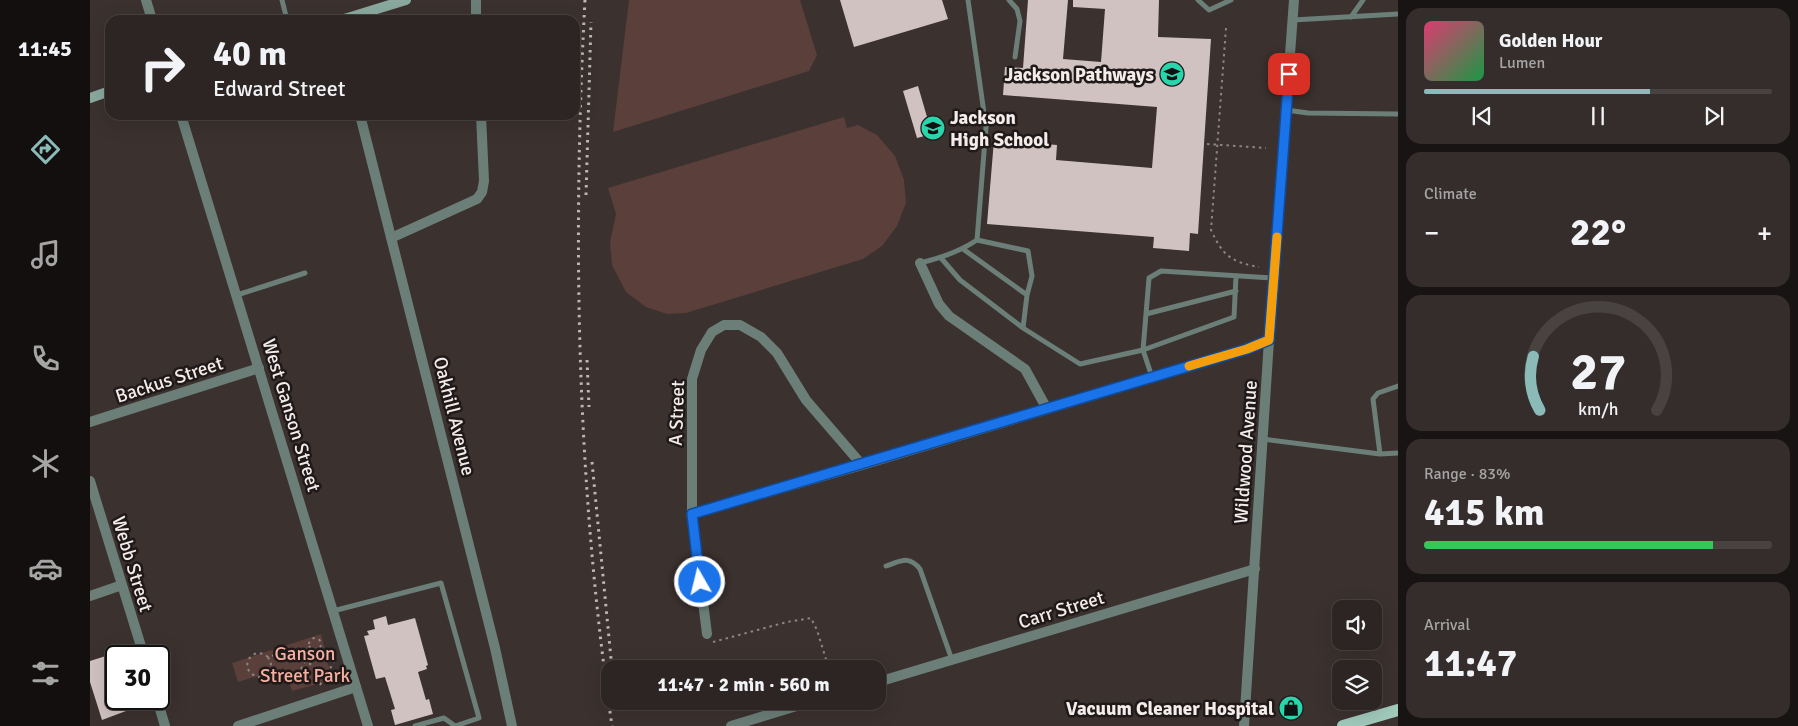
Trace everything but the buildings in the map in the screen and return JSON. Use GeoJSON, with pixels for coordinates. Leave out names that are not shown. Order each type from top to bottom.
{"type":"FeatureCollection","features":[{"type":"Feature","properties":{"kind":"main road"},"geometry":{"type":"LineString","coordinates":[[357,15],[406,0]]}},
{"type":"Feature","properties":{"kind":"main road"},"geometry":{"type":"LineString","coordinates":[[90,98],[105,93]]}},
{"type":"Feature","properties":{"kind":"main road"},"geometry":{"type":"LineString","coordinates":[[1343,726],[1398,710]]}},
{"type":"Feature","properties":{"kind":"street"},"geometry":{"type":"LineString","coordinates":[[146,0],[150,15]]}},
{"type":"Feature","properties":{"kind":"street"},"geometry":{"type":"LineString","coordinates":[[476,0],[476,15]]}},
{"type":"Feature","properties":{"kind":"street","name":"Wildwood Avenue"},"geometry":{"type":"LineString","coordinates":[[1244,726],[1269,340],[1294,0]]}},
{"type":"Feature","properties":{"kind":"street","name":"West Ganson Street"},"geometry":{"type":"LineString","coordinates":[[184,120],[368,726]]}},
{"type":"Feature","properties":{"kind":"street","name":"Oakhill Avenue"},"geometry":{"type":"LineString","coordinates":[[361,120],[496,648],[512,726]]}},
{"type":"Feature","properties":{"kind":"street"},"geometry":{"type":"LineString","coordinates":[[391,238],[477,199],[482,192],[484,181],[481,120]]}},
{"type":"Feature","properties":{"kind":"street"},"geometry":{"type":"LineString","coordinates":[[920,263],[939,304],[949,316],[1025,369],[1047,409]]}},
{"type":"Feature","properties":{"kind":"street","name":"A Street"},"geometry":{"type":"LineString","coordinates":[[707,634],[692,514],[692,379],[701,350],[712,332],[724,325],[740,325],[761,337],[777,353],[806,400],[862,464]]}},
{"type":"Feature","properties":{"kind":"street"},"geometry":{"type":"LineString","coordinates":[[692,514],[1247,349],[1269,340]]}},
{"type":"Feature","properties":{"kind":"street","name":"Backus Street"},"geometry":{"type":"LineString","coordinates":[[90,422],[259,368]]}},
{"type":"Feature","properties":{"kind":"street","name":"Webb Street"},"geometry":{"type":"LineString","coordinates":[[90,481],[141,645]]}},
{"type":"Feature","properties":{"kind":"street","name":"Carr Street"},"geometry":{"type":"LineString","coordinates":[[886,680],[1255,569]]}},
{"type":"Feature","properties":{"kind":"street"},"geometry":{"type":"LineString","coordinates":[[90,596],[122,585]]}},
{"type":"Feature","properties":{"kind":"street"},"geometry":{"type":"LineString","coordinates":[[238,726],[356,687]]}},
{"type":"Feature","properties":{"kind":"street"},"geometry":{"type":"LineString","coordinates":[[160,710],[165,726]]}},
{"type":"Feature","properties":{"kind":"street"},"geometry":{"type":"LineString","coordinates":[[730,726],[783,710]]}},
{"type":"Feature","properties":{"kind":"lane"},"geometry":{"type":"LineString","coordinates":[[282,0],[286,15]]}},
{"type":"Feature","properties":{"kind":"lane"},"geometry":{"type":"LineString","coordinates":[[968,0],[986,127],[977,240]]}},
{"type":"Feature","properties":{"kind":"lane"},"geometry":{"type":"LineString","coordinates":[[1009,0],[1017,9],[1020,21],[1015,56]]}},
{"type":"Feature","properties":{"kind":"lane"},"geometry":{"type":"LineString","coordinates":[[1198,0],[1209,10],[1231,0]]}},
{"type":"Feature","properties":{"kind":"lane"},"geometry":{"type":"LineString","coordinates":[[1351,17],[1363,0]]}},
{"type":"Feature","properties":{"kind":"lane"},"geometry":{"type":"LineString","coordinates":[[1293,20],[1398,14]]}},
{"type":"Feature","properties":{"kind":"lane"},"geometry":{"type":"LineString","coordinates":[[1286,110],[1308,113],[1398,114]]}},
{"type":"Feature","properties":{"kind":"lane"},"geometry":{"type":"LineString","coordinates":[[920,263],[942,258],[963,249],[977,240],[1028,251],[1032,276],[1027,295],[1023,328]]}},
{"type":"Feature","properties":{"kind":"lane"},"geometry":{"type":"LineString","coordinates":[[963,249],[1027,295]]}},
{"type":"Feature","properties":{"kind":"lane"},"geometry":{"type":"LineString","coordinates":[[942,258],[960,280],[1023,328],[1080,364],[1143,350],[1234,317],[1236,276]]}},
{"type":"Feature","properties":{"kind":"lane"},"geometry":{"type":"LineString","coordinates":[[1152,377],[1143,350],[1149,278],[1161,271],[1274,278]]}},
{"type":"Feature","properties":{"kind":"lane"},"geometry":{"type":"LineString","coordinates":[[237,295],[305,273]]}},
{"type":"Feature","properties":{"kind":"lane"},"geometry":{"type":"LineString","coordinates":[[1146,314],[1236,290]]}},
{"type":"Feature","properties":{"kind":"lane"},"geometry":{"type":"LineString","coordinates":[[1380,454],[1373,399],[1378,393],[1398,386]]}},
{"type":"Feature","properties":{"kind":"lane"},"geometry":{"type":"LineString","coordinates":[[1263,439],[1380,454],[1398,454]]}},
{"type":"Feature","properties":{"kind":"lane"},"geometry":{"type":"LineString","coordinates":[[886,566],[908,560],[915,562],[920,570],[952,660]]}},
{"type":"Feature","properties":{"kind":"lane"},"geometry":{"type":"LineString","coordinates":[[332,611],[441,583],[479,718],[455,726],[444,718],[416,726]]}},
{"type":"Feature","properties":{"kind":"path"},"geometry":{"type":"LineString","coordinates":[[1226,28],[1211,230],[1218,245],[1227,257],[1241,264],[1259,267]]}},
{"type":"Feature","properties":{"kind":"path"},"geometry":{"type":"LineString","coordinates":[[1207,144],[1266,148]]}},
{"type":"Feature","properties":{"kind":"path"},"geometry":{"type":"LineString","coordinates":[[707,634],[714,643],[787,622],[811,618],[817,630],[826,660]]}},
{"type":"Feature","properties":{"kind":"path"},"geometry":{"type":"LineString","coordinates":[[318,638],[321,643],[320,647],[317,650],[312,649],[308,644],[310,640],[318,638]]}},
{"type":"Feature","properties":{"kind":"path"},"geometry":{"type":"LineString","coordinates":[[302,669],[312,649]]}},
{"type":"Feature","properties":{"kind":"path"},"geometry":{"type":"LineString","coordinates":[[268,657],[271,664],[267,674],[259,677],[249,672],[247,664],[250,657],[261,653],[268,657],[292,655],[327,674]]}},
{"type":"Feature","properties":{"kind":"path"},"geometry":{"type":"LineString","coordinates":[[320,685],[334,662]]}},
{"type":"Feature","properties":{"kind":"green space"},"geometry":{"type":"Polygon","coordinates":[[[629,0],[800,0],[817,55],[809,71],[613,132],[629,0]]]}},
{"type":"Feature","properties":{"kind":"green space"},"geometry":{"type":"Polygon","coordinates":[[[844,117],[847,128],[858,125],[877,135],[895,156],[904,180],[906,203],[897,226],[882,246],[863,259],[686,313],[667,314],[646,307],[626,292],[612,265],[610,242],[616,214],[608,188],[844,117]]]}},
{"type":"Feature","properties":{"kind":"green space","name":"Ganson Street Park"},"geometry":{"type":"Polygon","coordinates":[[[321,634],[332,680],[292,691],[284,668],[238,682],[232,663],[321,634]]]}},
{"type":"Feature","properties":{"kind":"railway"},"geometry":{"type":"LineString","coordinates":[[585,0],[579,182],[581,364],[591,545],[600,636],[612,726]]}},
{"type":"Feature","properties":{"kind":"railway"},"geometry":{"type":"LineString","coordinates":[[586,195],[591,22]]}},
{"type":"Feature","properties":{"kind":"railway"},"geometry":{"type":"LineString","coordinates":[[587,360],[589,407]]}},
{"type":"Feature","properties":{"kind":"railway"},"geometry":{"type":"LineString","coordinates":[[592,462],[611,660]]}},
{"type":"Feature","properties":{"kind":"slow traffic"},"geometry":{"type":"LineString","coordinates":[[1189,366],[1247,349],[1269,340],[1277,237]]}},
{"type":"Feature","properties":{"kind":"place","name":"Jackson Pathways"},"geometry":{"type":"Point","coordinates":[1172,74]}},
{"type":"Feature","properties":{"kind":"place","name":"Jackson High School"},"geometry":{"type":"Point","coordinates":[933,128]}},
{"type":"Feature","properties":{"kind":"place","name":"Vacuum Cleaner Hospital"},"geometry":{"type":"Point","coordinates":[1291,708]}},
{"type":"Feature","properties":{"kind":"route"},"geometry":{"type":"LineString","coordinates":[[700,582],[692,514],[1247,349],[1269,340],[1289,74]]}}]}
